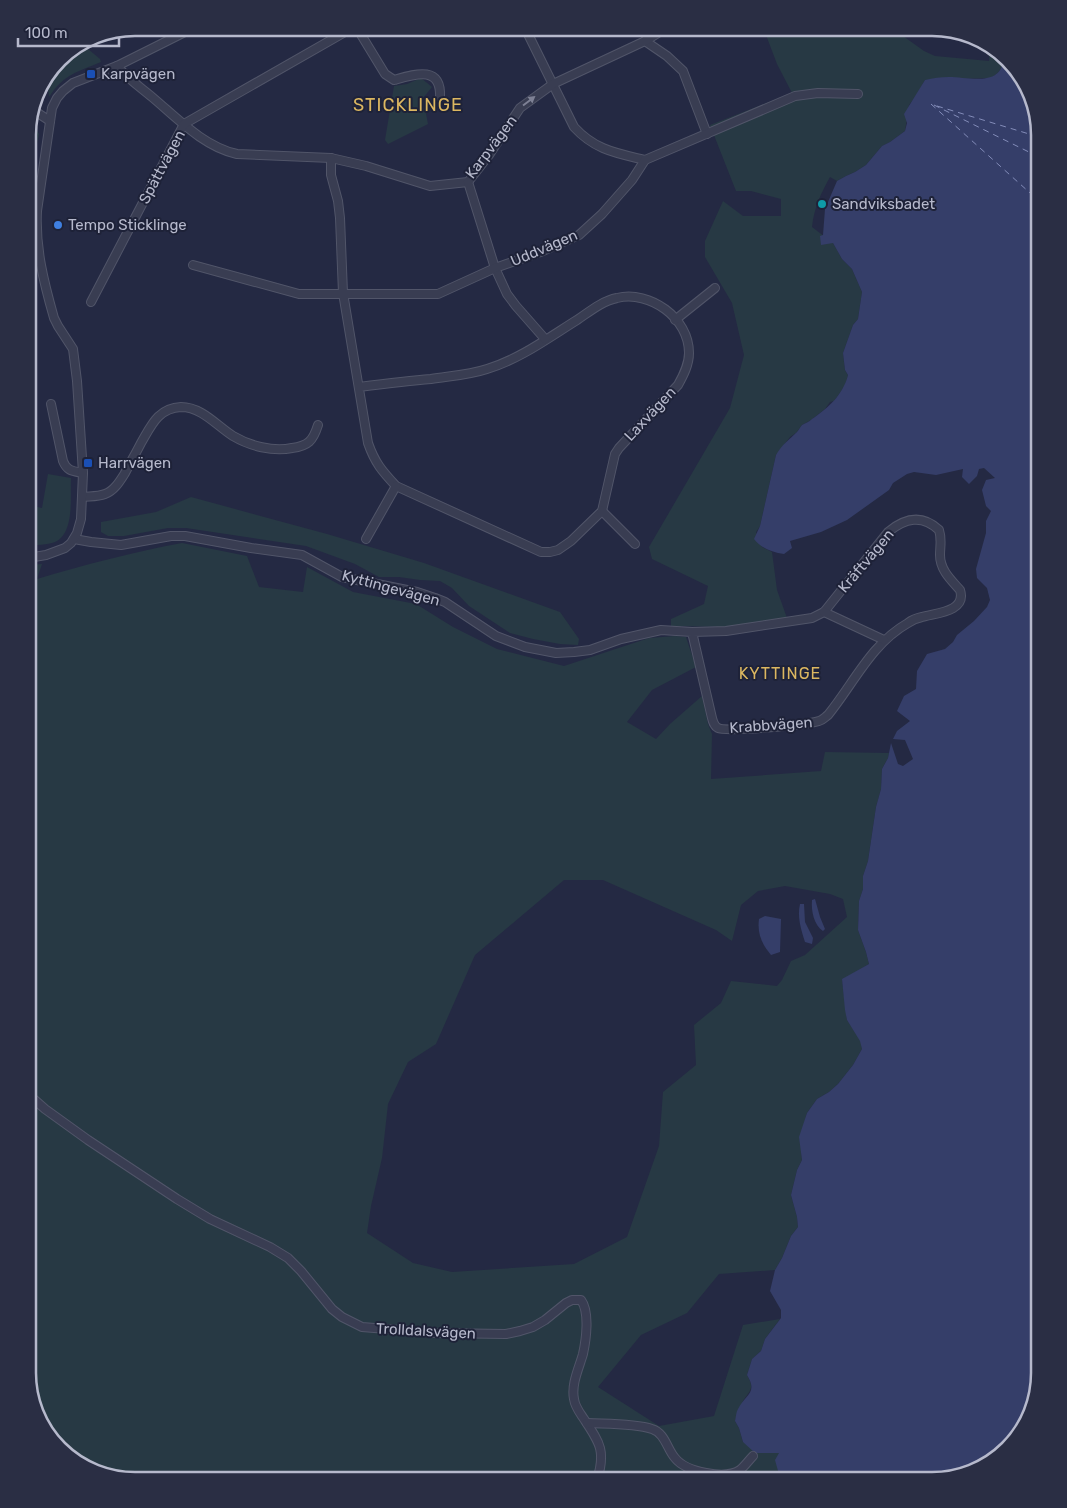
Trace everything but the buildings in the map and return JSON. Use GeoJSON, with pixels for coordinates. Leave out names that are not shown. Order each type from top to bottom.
{"type":"FeatureCollection","features":[{"type":"Feature","properties":{"kind":"street"},"geometry":{"type":"LineString","coordinates":[[36,556],[65,548],[74,539],[81,519],[83,473],[80,407],[72,349],[54,318],[37,243],[37,211],[52,108],[57,98],[73,83],[117,66],[177,36]]}},
{"type":"Feature","properties":{"kind":"street","name":"Spättvägen"},"geometry":{"type":"LineString","coordinates":[[91,302],[184,124],[338,36]]}},
{"type":"Feature","properties":{"kind":"street"},"geometry":{"type":"LineString","coordinates":[[362,36],[388,77],[394,80],[426,74],[432,76],[441,90],[440,98]]}},
{"type":"Feature","properties":{"kind":"street"},"geometry":{"type":"LineString","coordinates":[[529,36],[574,127],[589,142],[599,147],[645,160],[795,96],[818,93],[858,94]]}},
{"type":"Feature","properties":{"kind":"street","name":"Karpvägen"},"geometry":{"type":"LineString","coordinates":[[117,66],[184,124],[206,140],[228,152],[331,158],[366,166],[430,186],[468,182],[489,155],[520,108],[553,84],[653,36]]}},
{"type":"Feature","properties":{"kind":"street"},"geometry":{"type":"LineString","coordinates":[[645,41],[668,56],[682,71],[707,134]]}},
{"type":"Feature","properties":{"kind":"street"},"geometry":{"type":"LineString","coordinates":[[39,114],[50,121]]}},
{"type":"Feature","properties":{"kind":"street"},"geometry":{"type":"LineString","coordinates":[[331,158],[331,175],[338,201],[340,218],[343,293],[368,443],[381,471],[396,486],[541,552],[558,550],[571,541],[602,511],[635,544]]}},
{"type":"Feature","properties":{"kind":"street","name":"Uddvägen"},"geometry":{"type":"LineString","coordinates":[[193,266],[299,294],[438,294],[495,268],[543,251],[584,231],[632,180],[645,160]]}},
{"type":"Feature","properties":{"kind":"street"},"geometry":{"type":"LineString","coordinates":[[468,182],[495,268],[507,294],[545,340]]}},
{"type":"Feature","properties":{"kind":"street"},"geometry":{"type":"LineString","coordinates":[[675,320],[715,288]]}},
{"type":"Feature","properties":{"kind":"street","name":"Laxvägen"},"geometry":{"type":"LineString","coordinates":[[359,387],[465,375],[500,365],[545,340],[605,301],[627,296],[641,298],[658,304],[675,320],[684,332],[689,354],[684,375],[668,397],[619,448],[612,465],[602,511]]}},
{"type":"Feature","properties":{"kind":"street"},"geometry":{"type":"LineString","coordinates":[[51,404],[63,461],[66,467],[72,471],[83,473]]}},
{"type":"Feature","properties":{"kind":"street"},"geometry":{"type":"LineString","coordinates":[[82,496],[98,496],[114,489],[155,418],[166,410],[188,407],[196,410],[233,436],[245,442],[276,449],[296,448],[307,444],[314,436],[318,425]]}},
{"type":"Feature","properties":{"kind":"street"},"geometry":{"type":"LineString","coordinates":[[366,539],[396,486]]}},
{"type":"Feature","properties":{"kind":"street","name":"Kräftvägen"},"geometry":{"type":"LineString","coordinates":[[824,612],[888,532],[905,522],[922,520],[929,522],[939,530],[941,564],[960,590],[960,599],[954,608],[908,622],[884,640]]}},
{"type":"Feature","properties":{"kind":"street","name":"Kyttingevägen"},"geometry":{"type":"LineString","coordinates":[[74,539],[121,544],[171,536],[185,536],[302,555],[342,577],[417,592],[445,602],[496,636],[540,651],[556,653],[590,650],[629,637],[661,630],[692,632]]}},
{"type":"Feature","properties":{"kind":"street"},"geometry":{"type":"LineString","coordinates":[[692,632],[726,631],[812,618],[824,612],[884,640]]}},
{"type":"Feature","properties":{"kind":"street","name":"Krabbvägen"},"geometry":{"type":"LineString","coordinates":[[692,632],[714,725],[725,729],[803,725],[821,721],[835,706],[884,640]]}},
{"type":"Feature","properties":{"kind":"street","name":"Trolldalsvägen"},"geometry":{"type":"LineString","coordinates":[[36,1101],[88,1140],[177,1199],[210,1219],[288,1258],[332,1310],[362,1326],[436,1333],[506,1334],[520,1332],[533,1327],[572,1300],[581,1300],[586,1311],[586,1329],[583,1354],[576,1377],[573,1397],[576,1407],[601,1450],[599,1472]]}},
{"type":"Feature","properties":{"kind":"street"},"geometry":{"type":"LineString","coordinates":[[587,1423],[652,1429],[660,1433],[676,1460],[694,1470],[705,1472]]}},
{"type":"Feature","properties":{"kind":"street"},"geometry":{"type":"LineString","coordinates":[[735,1472],[753,1456]]}},
{"type":"Feature","properties":{"kind":"shaded area"},"geometry":{"type":"Polygon","coordinates":[[[766,36],[903,36],[924,51],[935,56],[989,61],[989,55],[1002,65],[1000,70],[991,78],[925,80],[909,105],[905,131],[882,146],[866,165],[855,172],[837,181],[830,177],[818,201],[812,227],[833,243],[842,259],[852,269],[862,292],[858,319],[853,325],[843,353],[845,370],[848,375],[845,386],[834,401],[830,402],[825,409],[802,425],[790,437],[776,455],[760,526],[756,532],[762,547],[772,552],[777,590],[787,618],[732,627],[671,626],[671,619],[704,604],[708,586],[652,559],[649,547],[730,408],[744,355],[732,303],[705,257],[705,241],[723,201],[743,216],[781,216],[781,199],[751,191],[736,191],[710,125],[792,93],[777,64],[766,36]]]}},
{"type":"Feature","properties":{"kind":"shaded area"},"geometry":{"type":"Polygon","coordinates":[[[88,49],[100,59],[101,62],[66,78],[49,97],[48,90],[53,80],[65,65],[80,53],[88,49]]]}},
{"type":"Feature","properties":{"kind":"shaded area"},"geometry":{"type":"Polygon","coordinates":[[[421,78],[432,87],[423,98],[428,124],[388,144],[385,140],[394,86],[407,84],[421,78]]]}},
{"type":"Feature","properties":{"kind":"shaded area"},"geometry":{"type":"Polygon","coordinates":[[[36,129],[39,134],[36,148],[36,129]]]}},
{"type":"Feature","properties":{"kind":"shaded area"},"geometry":{"type":"Polygon","coordinates":[[[48,474],[71,478],[71,504],[66,531],[55,542],[36,545],[36,507],[42,508],[48,474]]]}},
{"type":"Feature","properties":{"kind":"shaded area"},"geometry":{"type":"Polygon","coordinates":[[[191,497],[424,563],[560,612],[579,639],[578,645],[560,644],[510,633],[469,606],[452,588],[440,581],[379,577],[355,564],[306,546],[186,528],[168,528],[124,536],[108,536],[101,532],[101,522],[156,512],[191,497]]]}},
{"type":"Feature","properties":{"kind":"shaded area"},"geometry":{"type":"Polygon","coordinates":[[[182,543],[247,556],[259,587],[303,592],[307,567],[353,592],[416,604],[453,627],[497,649],[564,666],[649,638],[686,637],[696,667],[652,690],[627,722],[656,739],[702,696],[712,734],[711,779],[821,771],[825,752],[889,753],[882,769],[881,789],[876,807],[868,861],[863,876],[863,889],[859,901],[858,930],[869,964],[842,980],[847,1020],[861,1041],[862,1049],[853,1065],[838,1084],[817,1099],[807,1113],[801,1149],[802,1160],[797,1170],[791,1195],[798,1227],[791,1236],[775,1270],[719,1274],[687,1313],[641,1335],[598,1387],[659,1426],[714,1416],[743,1325],[780,1319],[765,1339],[761,1351],[752,1359],[747,1375],[751,1383],[751,1389],[743,1401],[735,1421],[743,1442],[779,1453],[780,1472],[129,1472],[104,1466],[80,1455],[65,1443],[57,1433],[44,1410],[37,1385],[36,1372],[36,564],[42,564],[37,579],[109,559],[182,543]],[[564,880],[475,955],[436,1044],[408,1062],[388,1104],[382,1158],[367,1233],[413,1263],[452,1272],[574,1264],[627,1237],[659,1146],[663,1092],[696,1065],[694,1025],[721,1003],[731,981],[777,986],[791,961],[805,955],[847,917],[843,899],[830,894],[785,886],[758,891],[741,905],[732,941],[716,930],[603,880],[564,880]]]}},
{"type":"Feature","properties":{"kind":"water"},"geometry":{"type":"Polygon","coordinates":[[[1002,65],[1023,98],[1030,123],[1031,136],[1030,1385],[1023,1410],[1010,1433],[992,1451],[969,1464],[944,1471],[931,1472],[778,1472],[775,1460],[779,1453],[755,1453],[743,1442],[735,1421],[736,1413],[751,1390],[747,1375],[752,1359],[761,1351],[765,1339],[781,1318],[781,1310],[770,1291],[775,1270],[791,1236],[798,1227],[791,1195],[797,1170],[802,1160],[799,1137],[807,1113],[817,1099],[838,1084],[853,1065],[862,1049],[860,1041],[847,1020],[842,979],[869,964],[858,930],[859,901],[863,889],[863,876],[868,861],[876,807],[881,789],[882,769],[888,758],[891,743],[898,764],[903,766],[913,759],[905,740],[893,739],[897,731],[910,721],[897,711],[904,696],[916,689],[917,671],[927,654],[945,649],[987,607],[990,600],[987,588],[977,578],[976,569],[986,533],[986,521],[991,511],[986,506],[982,490],[986,480],[995,478],[984,468],[979,469],[977,476],[969,484],[962,477],[963,469],[936,475],[914,472],[893,483],[889,490],[847,520],[821,532],[790,541],[792,548],[784,554],[768,550],[754,539],[760,526],[776,455],[802,425],[818,415],[839,395],[848,375],[845,370],[843,353],[853,325],[858,319],[862,292],[852,269],[842,259],[833,243],[821,245],[820,236],[823,235],[825,209],[837,181],[866,165],[882,146],[905,131],[907,123],[904,114],[925,80],[946,77],[982,79],[996,74],[1002,65]]]}},
{"type":"Feature","properties":{"kind":"water"},"geometry":{"type":"Polygon","coordinates":[[[815,899],[825,929],[823,931],[815,921],[812,909],[812,900],[815,899]]]}},
{"type":"Feature","properties":{"kind":"water"},"geometry":{"type":"Polygon","coordinates":[[[800,904],[804,904],[805,922],[813,938],[812,944],[805,942],[799,918],[800,904]]]}},
{"type":"Feature","properties":{"kind":"water"},"geometry":{"type":"Polygon","coordinates":[[[765,916],[781,919],[780,952],[771,955],[763,943],[759,929],[759,919],[765,916]]]}},
{"type":"Feature","properties":{"kind":"ferry route"},"geometry":{"type":"LineString","coordinates":[[931,104],[1031,194]]}},
{"type":"Feature","properties":{"kind":"ferry route"},"geometry":{"type":"LineString","coordinates":[[934,105],[1031,153]]}},
{"type":"Feature","properties":{"kind":"ferry route"},"geometry":{"type":"LineString","coordinates":[[937,106],[1031,135]]}},
{"type":"Feature","properties":{"kind":"place","name":"Karpvägen"},"geometry":{"type":"Point","coordinates":[91,74]}},
{"type":"Feature","properties":{"kind":"place","name":"Sandviksbadet"},"geometry":{"type":"Point","coordinates":[822,204]}},
{"type":"Feature","properties":{"kind":"place","name":"Tempo Sticklinge"},"geometry":{"type":"Point","coordinates":[58,225]}},
{"type":"Feature","properties":{"kind":"place","name":"Harrvägen"},"geometry":{"type":"Point","coordinates":[88,463]}},
{"type":"Feature","properties":{"kind":"district","name":"STICKLINGE"},"geometry":{"type":"Point","coordinates":[408,105]}},
{"type":"Feature","properties":{"kind":"district","name":"KYTTINGE"},"geometry":{"type":"Point","coordinates":[780,673]}}]}
